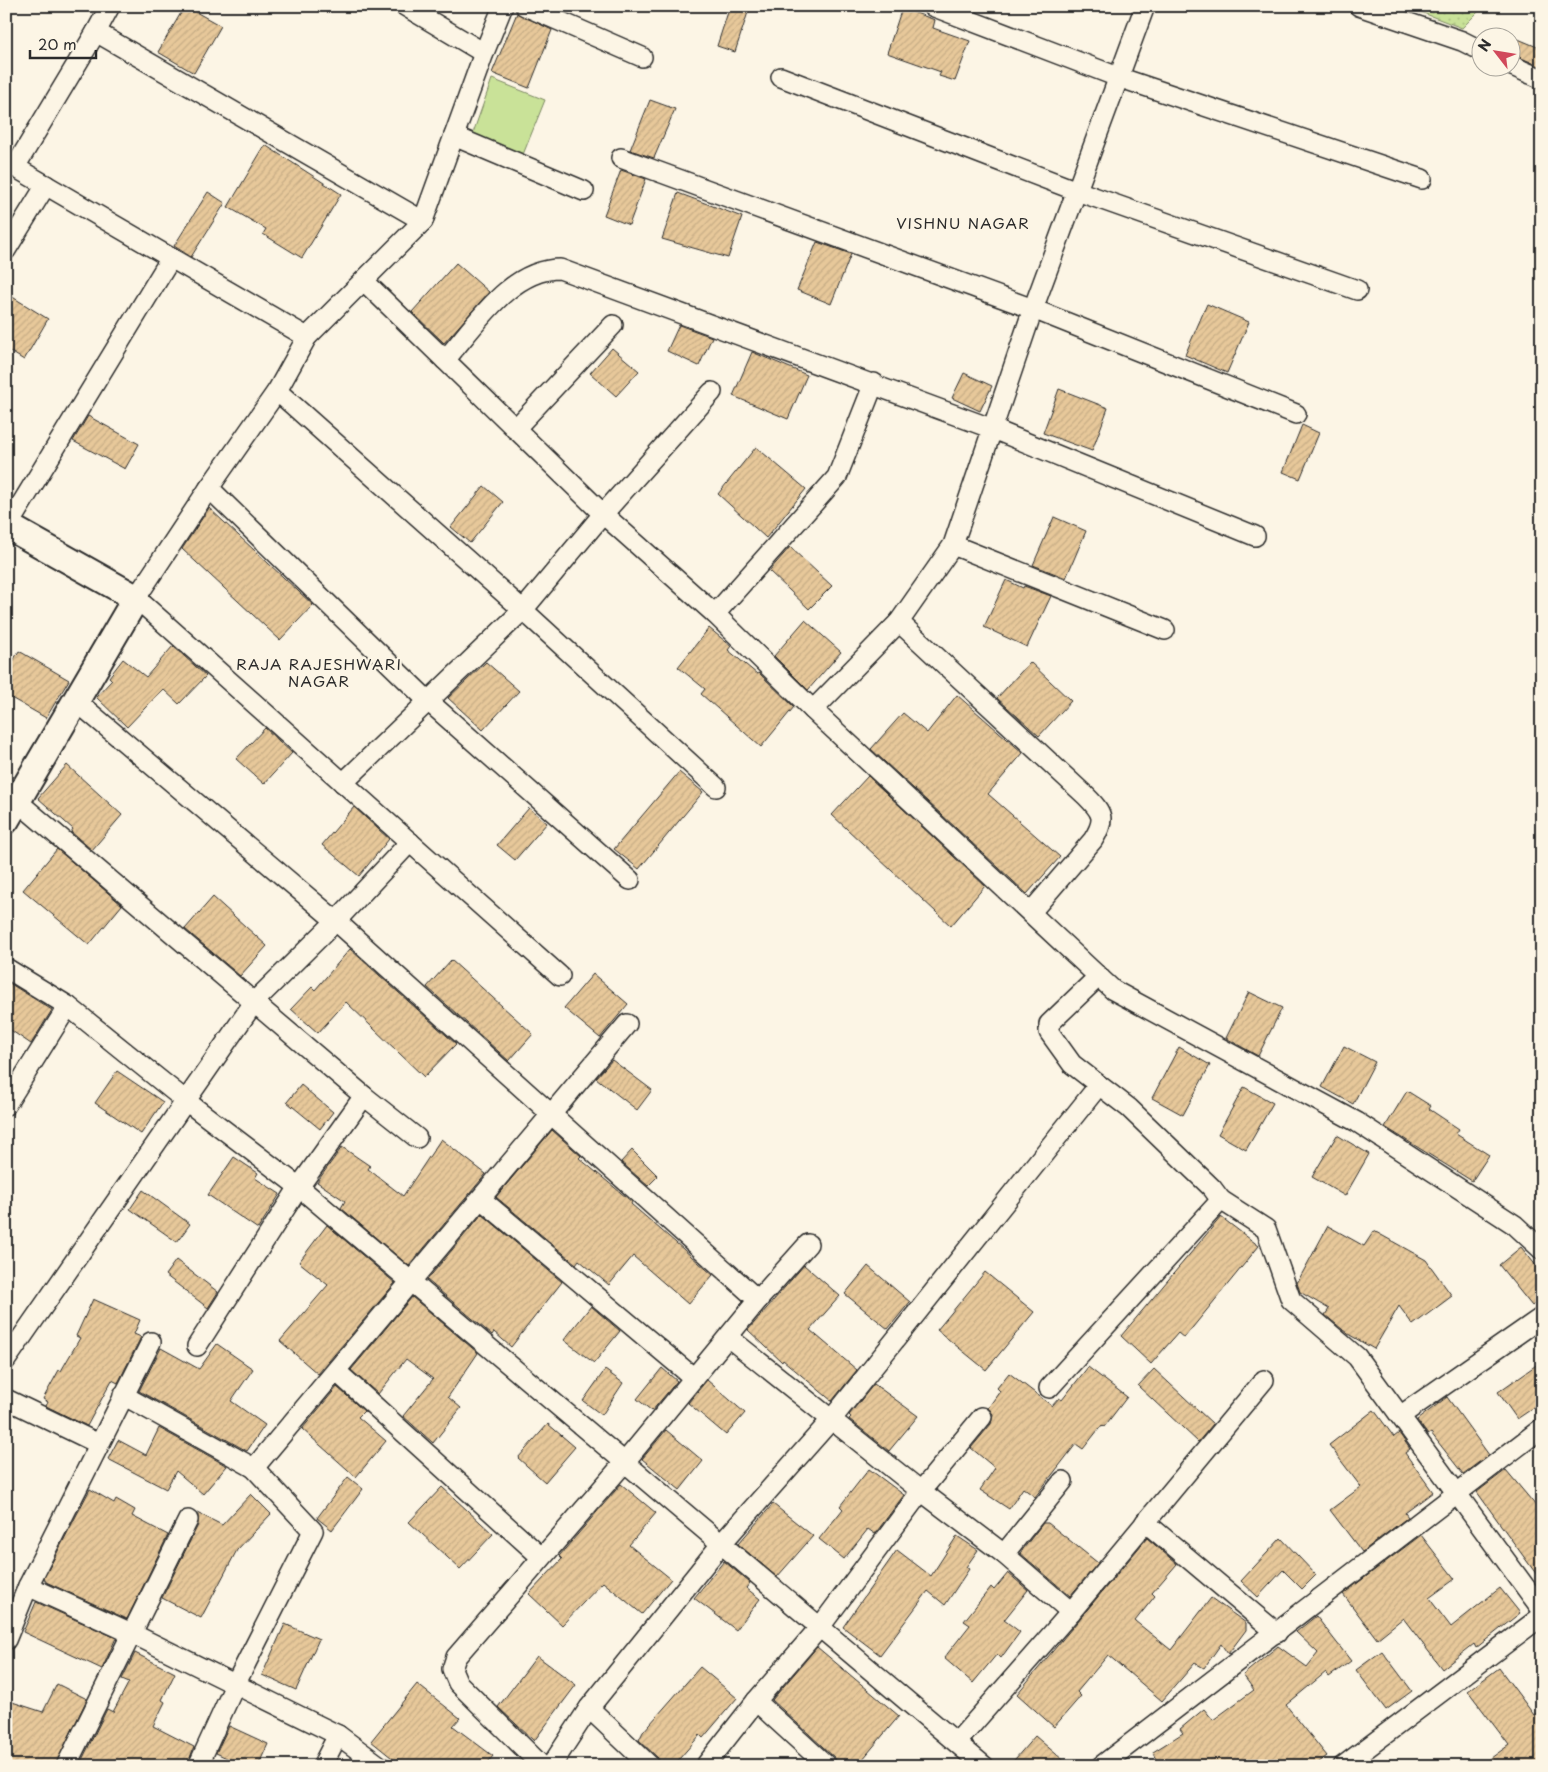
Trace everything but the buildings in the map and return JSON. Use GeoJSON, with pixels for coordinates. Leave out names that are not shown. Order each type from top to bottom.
{"type":"FeatureCollection","features":[{"type":"Feature","properties":{"kind":"street"},"geometry":{"type":"LineString","coordinates":[[110,6],[96,32],[11,165],[307,337]]}},
{"type":"Feature","properties":{"kind":"street"},"geometry":{"type":"LineString","coordinates":[[405,6],[484,53]]}},
{"type":"Feature","properties":{"kind":"street"},"geometry":{"type":"LineString","coordinates":[[417,1138],[364,1096],[255,1001],[12,810],[136,598],[209,488],[277,391],[307,337],[423,220],[503,6]]}},
{"type":"Feature","properties":{"kind":"street"},"geometry":{"type":"LineString","coordinates":[[525,6],[642,57]]}},
{"type":"Feature","properties":{"kind":"street"},"geometry":{"type":"LineString","coordinates":[[932,6],[1118,77],[1422,179]]}},
{"type":"Feature","properties":{"kind":"street"},"geometry":{"type":"LineString","coordinates":[[813,710],[899,622],[953,545],[1033,309],[1145,6]]}},
{"type":"Feature","properties":{"kind":"street"},"geometry":{"type":"LineString","coordinates":[[1359,6],[1470,45]]}},
{"type":"Feature","properties":{"kind":"street"},"geometry":{"type":"LineString","coordinates":[[96,32],[423,220]]}},
{"type":"Feature","properties":{"kind":"street"},"geometry":{"type":"LineString","coordinates":[[1520,69],[1542,79]]}},
{"type":"Feature","properties":{"kind":"street"},"geometry":{"type":"LineString","coordinates":[[782,77],[1077,191],[1357,290]]}},
{"type":"Feature","properties":{"kind":"street"},"geometry":{"type":"LineString","coordinates":[[454,136],[584,191]]}},
{"type":"Feature","properties":{"kind":"street"},"geometry":{"type":"LineString","coordinates":[[621,158],[1033,309],[1296,414]]}},
{"type":"Feature","properties":{"kind":"street"},"geometry":{"type":"LineString","coordinates":[[6,250],[46,185]]}},
{"type":"Feature","properties":{"kind":"street"},"geometry":{"type":"LineString","coordinates":[[171,258],[7,527],[136,598],[560,976]]}},
{"type":"Feature","properties":{"kind":"street"},"geometry":{"type":"LineString","coordinates":[[445,360],[512,285],[545,269],[560,269],[874,383],[993,429],[1255,536]]}},
{"type":"Feature","properties":{"kind":"street"},"geometry":{"type":"LineString","coordinates":[[364,281],[603,514],[714,614],[813,710],[1113,990],[1357,1122],[1515,1225],[1542,1250]]}},
{"type":"Feature","properties":{"kind":"street"},"geometry":{"type":"LineString","coordinates":[[515,429],[613,325]]}},
{"type":"Feature","properties":{"kind":"street"},"geometry":{"type":"LineString","coordinates":[[714,614],[836,476],[874,383]]}},
{"type":"Feature","properties":{"kind":"street"},"geometry":{"type":"LineString","coordinates":[[277,391],[523,610],[716,787]]}},
{"type":"Feature","properties":{"kind":"street"},"geometry":{"type":"LineString","coordinates":[[343,783],[523,610],[603,514],[712,392]]}},
{"type":"Feature","properties":{"kind":"street"},"geometry":{"type":"LineString","coordinates":[[209,488],[428,700],[630,880]]}},
{"type":"Feature","properties":{"kind":"street"},"geometry":{"type":"LineString","coordinates":[[953,545],[1165,630]]}},
{"type":"Feature","properties":{"kind":"street"},"geometry":{"type":"LineString","coordinates":[[899,622],[1086,796],[1097,807],[1102,817],[1100,829],[1093,840],[1031,912]]}},
{"type":"Feature","properties":{"kind":"street"},"geometry":{"type":"LineString","coordinates":[[76,701],[336,921],[758,1300]]}},
{"type":"Feature","properties":{"kind":"street"},"geometry":{"type":"LineString","coordinates":[[6,1360],[255,1001],[336,921],[410,842]]}},
{"type":"Feature","properties":{"kind":"street"},"geometry":{"type":"LineString","coordinates":[[6,968],[68,1006],[186,1101],[299,1187],[984,1766]]}},
{"type":"Feature","properties":{"kind":"street"},"geometry":{"type":"LineString","coordinates":[[1099,976],[1050,1024],[1048,1032],[1072,1064],[1129,1108],[1212,1188],[1221,1200],[1266,1229],[1290,1300],[1357,1357],[1542,1610]]}},
{"type":"Feature","properties":{"kind":"street"},"geometry":{"type":"LineString","coordinates":[[6,1105],[68,1006]]}},
{"type":"Feature","properties":{"kind":"street"},"geometry":{"type":"LineString","coordinates":[[254,1468],[627,1024]]}},
{"type":"Feature","properties":{"kind":"street"},"geometry":{"type":"LineString","coordinates":[[551,1766],[589,1708],[722,1543],[831,1420],[1099,1085]]}},
{"type":"Feature","properties":{"kind":"street"},"geometry":{"type":"LineString","coordinates":[[197,1346],[299,1187],[364,1096]]}},
{"type":"Feature","properties":{"kind":"street"},"geometry":{"type":"LineString","coordinates":[[481,1200],[694,1378]]}},
{"type":"Feature","properties":{"kind":"street"},"geometry":{"type":"LineString","coordinates":[[1049,1388],[1221,1200]]}},
{"type":"Feature","properties":{"kind":"street"},"geometry":{"type":"LineString","coordinates":[[542,1766],[458,1683],[452,1669],[456,1657],[624,1463],[758,1300],[808,1244]]}},
{"type":"Feature","properties":{"kind":"street"},"geometry":{"type":"LineString","coordinates":[[1400,1416],[1542,1317]]}},
{"type":"Feature","properties":{"kind":"street"},"geometry":{"type":"LineString","coordinates":[[728,1338],[921,1491],[1004,1554],[1071,1612]]}},
{"type":"Feature","properties":{"kind":"street"},"geometry":{"type":"LineString","coordinates":[[6,1640],[28,1586],[151,1342]]}},
{"type":"Feature","properties":{"kind":"street"},"geometry":{"type":"LineString","coordinates":[[336,1371],[541,1557]]}},
{"type":"Feature","properties":{"kind":"street"},"geometry":{"type":"LineString","coordinates":[[957,1742],[1071,1612],[1264,1380]]}},
{"type":"Feature","properties":{"kind":"street"},"geometry":{"type":"LineString","coordinates":[[123,1395],[254,1468],[313,1531],[235,1684],[198,1766]]}},
{"type":"Feature","properties":{"kind":"street"},"geometry":{"type":"LineString","coordinates":[[6,1399],[99,1444]]}},
{"type":"Feature","properties":{"kind":"street"},"geometry":{"type":"LineString","coordinates":[[705,1766],[756,1701],[820,1627],[921,1491],[982,1417]]}},
{"type":"Feature","properties":{"kind":"street"},"geometry":{"type":"LineString","coordinates":[[1101,1766],[1277,1633],[1542,1428]]}},
{"type":"Feature","properties":{"kind":"street"},"geometry":{"type":"LineString","coordinates":[[1004,1554],[1063,1481]]}},
{"type":"Feature","properties":{"kind":"street"},"geometry":{"type":"LineString","coordinates":[[66,1766],[188,1520]]}},
{"type":"Feature","properties":{"kind":"street"},"geometry":{"type":"LineString","coordinates":[[1145,1522],[1277,1633]]}},
{"type":"Feature","properties":{"kind":"street"},"geometry":{"type":"LineString","coordinates":[[28,1586],[131,1633],[338,1735],[380,1766]]}},
{"type":"Feature","properties":{"kind":"street"},"geometry":{"type":"LineString","coordinates":[[1343,1766],[1542,1616]]}},
{"type":"Feature","properties":{"kind":"street"},"geometry":{"type":"LineString","coordinates":[[756,1701],[827,1766]]}},
{"type":"Feature","properties":{"kind":"street"},"geometry":{"type":"LineString","coordinates":[[589,1708],[650,1766]]}},
{"type":"Feature","properties":{"kind":"street"},"geometry":{"type":"LineString","coordinates":[[322,1766],[338,1735]]}},
{"type":"Feature","properties":{"kind":"green space"},"geometry":{"type":"Polygon","coordinates":[[[1405,6],[1484,6],[1462,28],[1405,6]]]}},
{"type":"Feature","properties":{"kind":"green space"},"geometry":{"type":"Polygon","coordinates":[[[492,79],[545,100],[522,157],[472,136],[492,79]]]}},
{"type":"Feature","properties":{"kind":"district","name":"VISHNU NAGAR"},"geometry":{"type":"Point","coordinates":[963,222]}},
{"type":"Feature","properties":{"kind":"district","name":"RAJA RAJESHWARI NAGAR"},"geometry":{"type":"Point","coordinates":[319,672]}}]}
